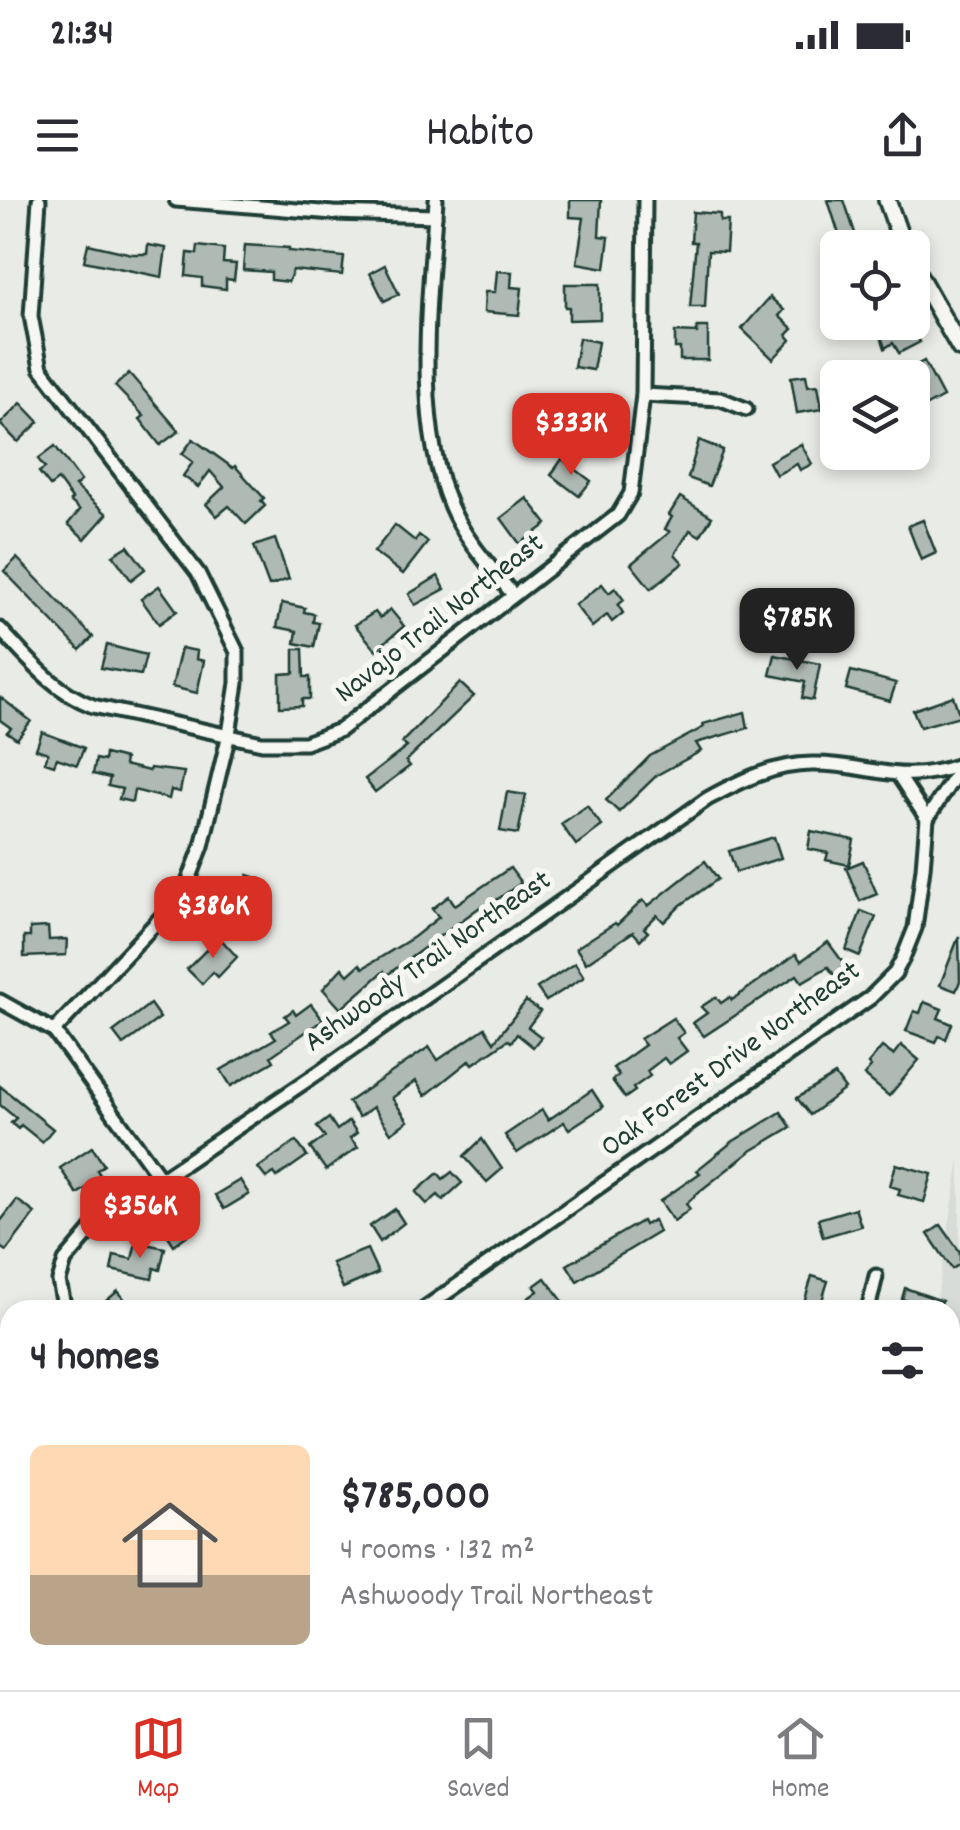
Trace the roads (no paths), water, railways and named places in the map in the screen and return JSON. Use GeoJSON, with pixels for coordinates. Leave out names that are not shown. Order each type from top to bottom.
{"type":"FeatureCollection","features":[{"type":"Feature","properties":{"kind":"main road"},"geometry":{"type":"LineString","coordinates":[[887,200],[898,230]]}},
{"type":"Feature","properties":{"kind":"main road"},"geometry":{"type":"LineString","coordinates":[[930,296],[960,348]]}},
{"type":"Feature","properties":{"kind":"street"},"geometry":{"type":"LineString","coordinates":[[39,200],[31,316],[41,368],[198,573],[237,652],[237,683],[229,734],[202,846],[184,893],[54,1031]]}},
{"type":"Feature","properties":{"kind":"street"},"geometry":{"type":"LineString","coordinates":[[176,200],[333,213],[435,216]]}},
{"type":"Feature","properties":{"kind":"street"},"geometry":{"type":"LineString","coordinates":[[436,200],[427,356],[439,472],[463,531],[513,595]]}},
{"type":"Feature","properties":{"kind":"street","name":"Navajo Trail Northeast"},"geometry":{"type":"LineString","coordinates":[[0,630],[50,682],[73,698],[94,706],[262,743],[305,743],[340,730],[618,515],[631,493],[643,395],[645,200]]}},
{"type":"Feature","properties":{"kind":"street"},"geometry":{"type":"LineString","coordinates":[[643,395],[721,399],[746,409]]}},
{"type":"Feature","properties":{"kind":"street","name":"Ashwoody Trail Northeast"},"geometry":{"type":"LineString","coordinates":[[63,1300],[59,1281],[65,1261],[99,1221],[707,798],[764,772],[791,766],[836,766],[899,776]]}},
{"type":"Feature","properties":{"kind":"street"},"geometry":{"type":"LineString","coordinates":[[960,767],[926,819],[899,776],[960,767]]}},
{"type":"Feature","properties":{"kind":"street","name":"Oak Forest Drive Northeast"},"geometry":{"type":"LineString","coordinates":[[436,1300],[870,998],[895,973],[915,928],[926,819]]}},
{"type":"Feature","properties":{"kind":"street"},"geometry":{"type":"LineString","coordinates":[[0,1001],[54,1031],[161,1179]]}},
{"type":"Feature","properties":{"kind":"street"},"geometry":{"type":"LineString","coordinates":[[870,1300],[876,1276]]}}]}
